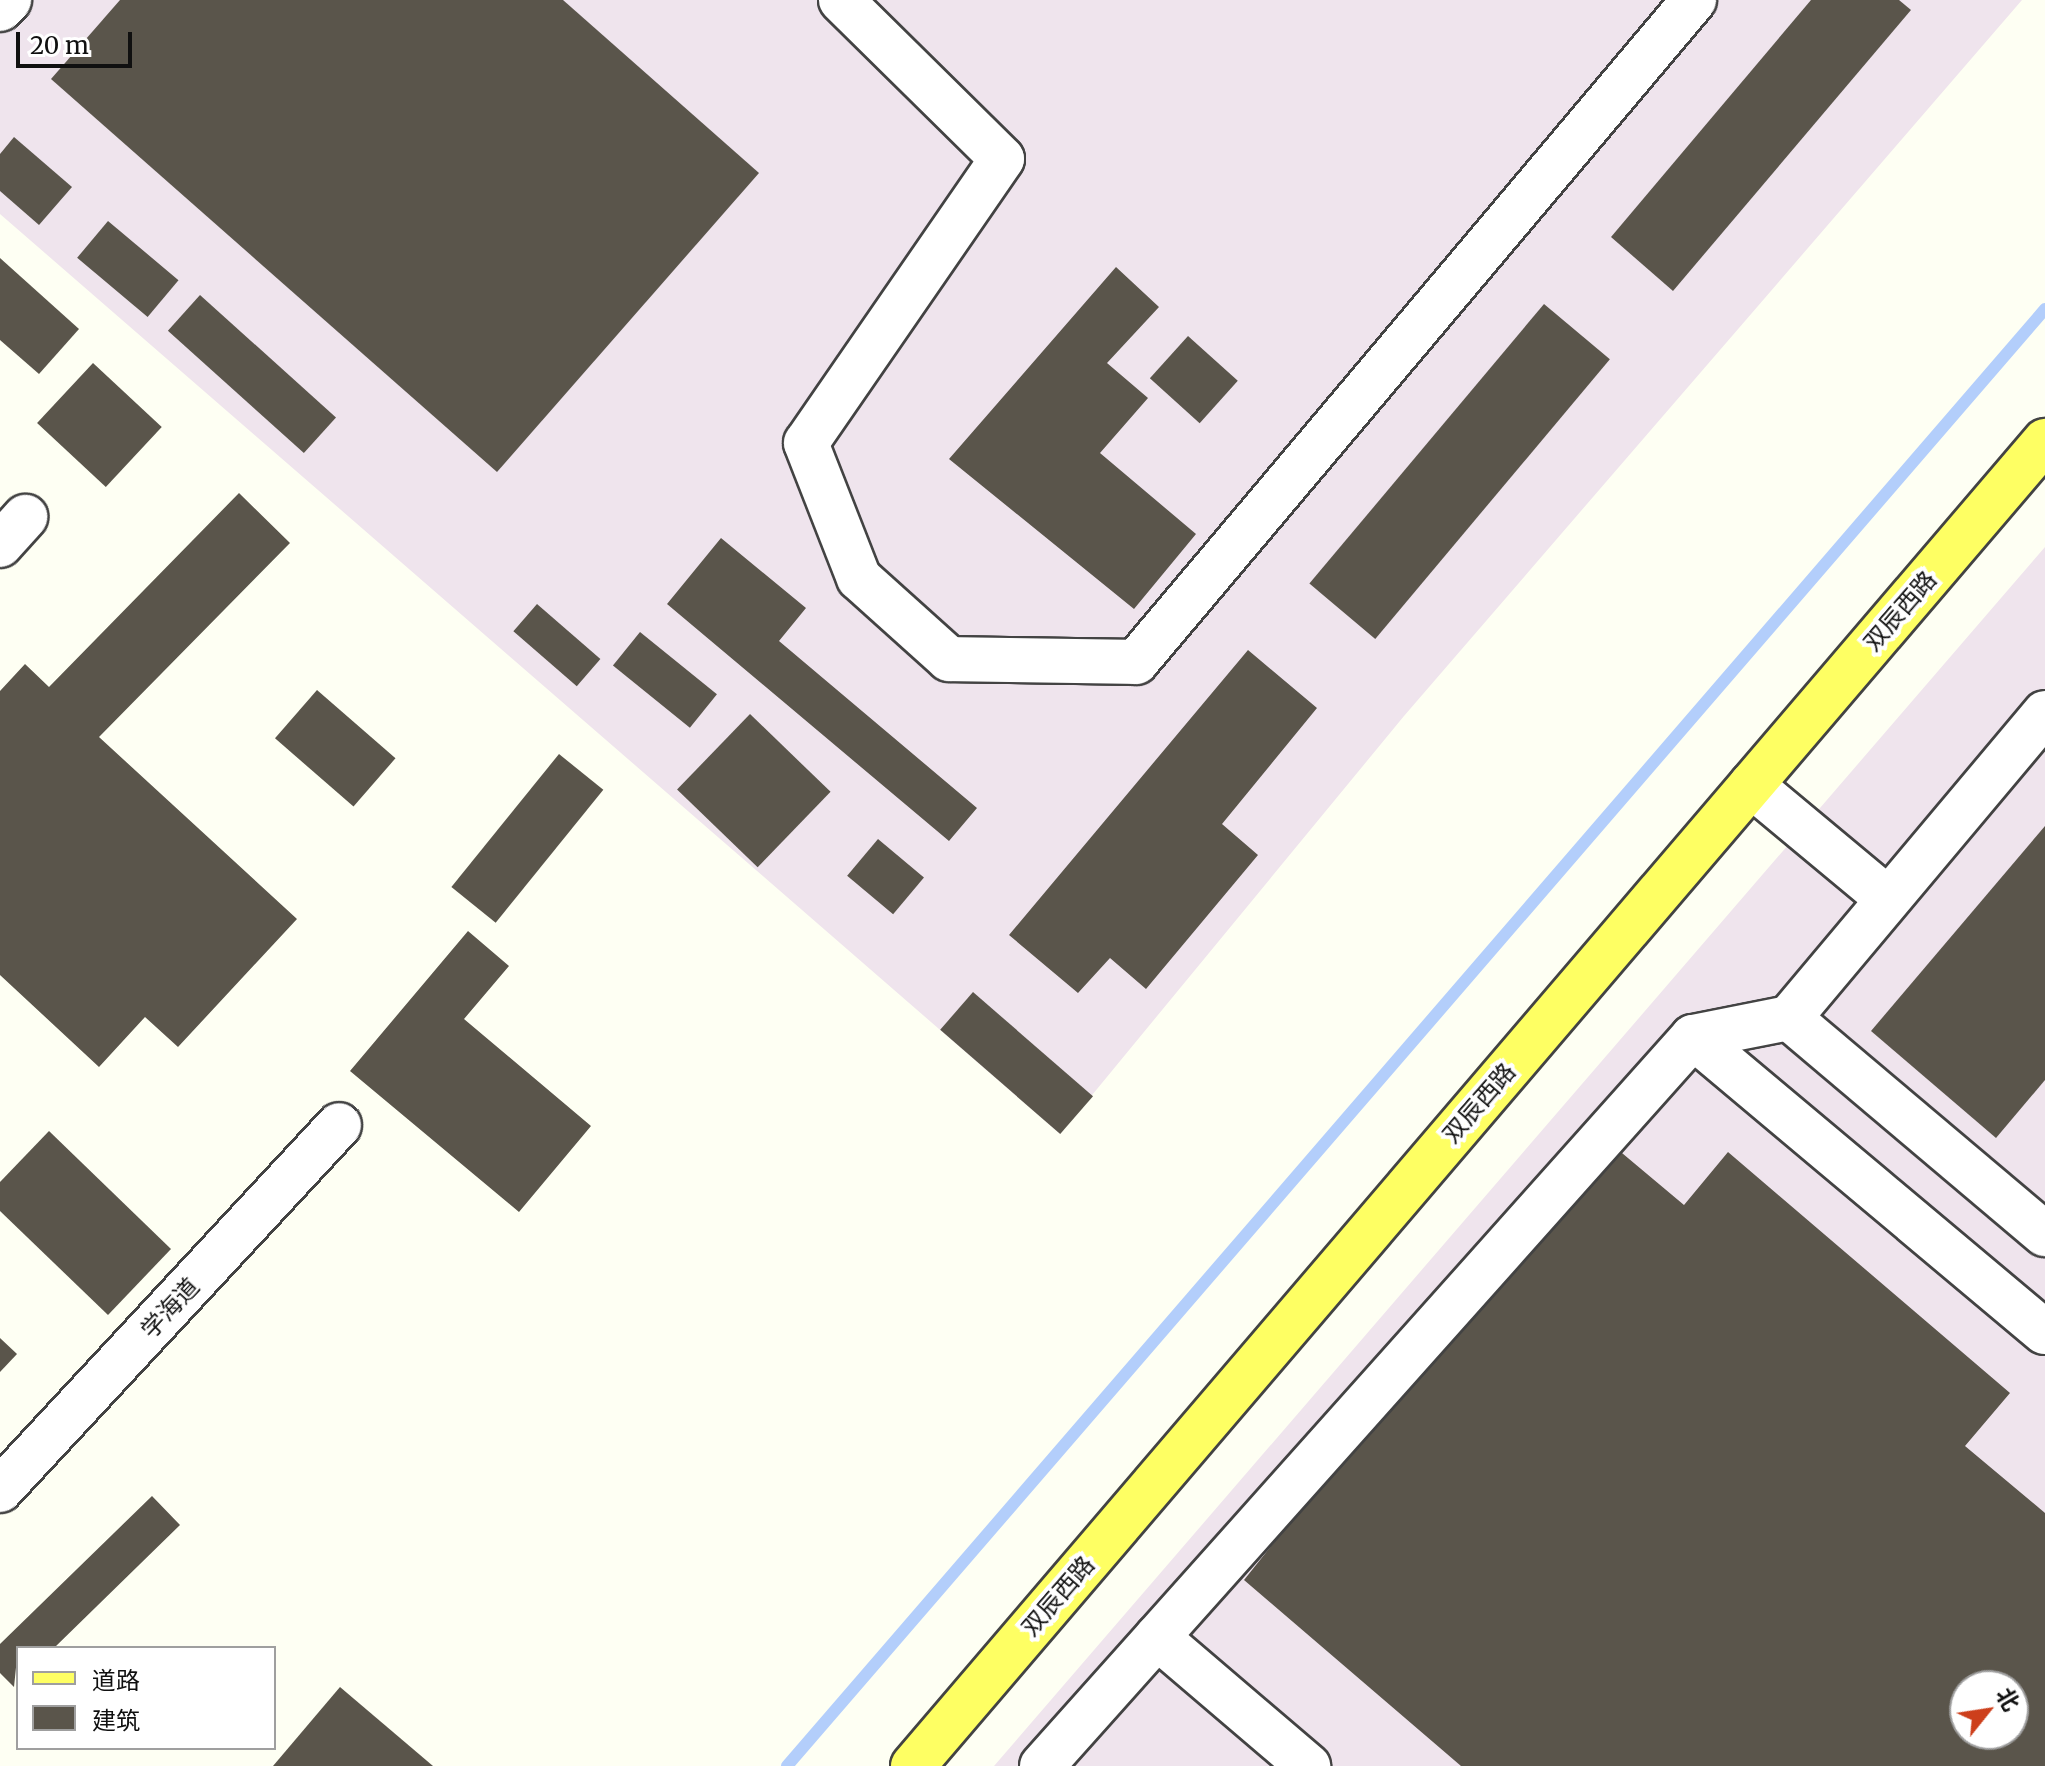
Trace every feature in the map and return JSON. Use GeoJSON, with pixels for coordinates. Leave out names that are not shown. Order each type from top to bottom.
{"type":"FeatureCollection","features":[{"type":"Feature","properties":{"kind":"main road","name":"双辰西路"},"geometry":{"type":"LineString","coordinates":[[913,1766],[2045,441]]}},
{"type":"Feature","properties":{"kind":"street"},"geometry":{"type":"LineString","coordinates":[[0,9],[9,0]]}},
{"type":"Feature","properties":{"kind":"street"},"geometry":{"type":"LineString","coordinates":[[841,0],[1002,159],[806,443],[859,578],[949,659],[1136,662],[1694,0]]}},
{"type":"Feature","properties":{"kind":"street"},"geometry":{"type":"LineString","coordinates":[[1042,1766],[1693,1037],[1789,1018],[2045,713]]}},
{"type":"Feature","properties":{"kind":"street"},"geometry":{"type":"LineString","coordinates":[[1751,785],[1888,899]]}},
{"type":"Feature","properties":{"kind":"street"},"geometry":{"type":"LineString","coordinates":[[1789,1018],[2038,1214]]}},
{"type":"Feature","properties":{"kind":"street"},"geometry":{"type":"LineString","coordinates":[[1693,1037],[2045,1332]]}},
{"type":"Feature","properties":{"kind":"street","name":"学海道"},"geometry":{"type":"LineString","coordinates":[[0,1490],[339,1125]]}},
{"type":"Feature","properties":{"kind":"street"},"geometry":{"type":"LineString","coordinates":[[1157,1637],[1308,1766]]}},
{"type":"Feature","properties":{"kind":"shaded area"},"geometry":{"type":"Polygon","coordinates":[[[0,0],[2022,0],[1404,716],[1060,1134],[0,214],[0,0]]]}},
{"type":"Feature","properties":{"kind":"shaded area"},"geometry":{"type":"Polygon","coordinates":[[[2045,547],[2045,1766],[994,1766],[2045,547]]]}},
{"type":"Feature","properties":{"kind":"building"},"geometry":{"type":"Polygon","coordinates":[[[120,0],[563,0],[759,173],[497,472],[51,79],[120,0]]]}},
{"type":"Feature","properties":{"kind":"building"},"geometry":{"type":"Polygon","coordinates":[[[1811,0],[1899,0],[1911,10],[1673,291],[1611,237],[1811,0]]]}},
{"type":"Feature","properties":{"kind":"building"},"geometry":{"type":"Polygon","coordinates":[[[14,137],[72,187],[39,225],[0,191],[0,154],[14,137]]]}},
{"type":"Feature","properties":{"kind":"building"},"geometry":{"type":"Polygon","coordinates":[[[108,221],[178,280],[148,317],[77,258],[108,221]]]}},
{"type":"Feature","properties":{"kind":"building"},"geometry":{"type":"Polygon","coordinates":[[[0,258],[79,329],[39,374],[0,340],[0,258]]]}},
{"type":"Feature","properties":{"kind":"building"},"geometry":{"type":"Polygon","coordinates":[[[1116,267],[1159,307],[1107,363],[1148,398],[1100,453],[1196,534],[1134,609],[949,459],[1116,267]]]}},
{"type":"Feature","properties":{"kind":"building"},"geometry":{"type":"Polygon","coordinates":[[[200,295],[336,417],[304,453],[168,331],[200,295]]]}},
{"type":"Feature","properties":{"kind":"building"},"geometry":{"type":"Polygon","coordinates":[[[1544,304],[1610,359],[1375,639],[1309,584],[1544,304]]]}},
{"type":"Feature","properties":{"kind":"building"},"geometry":{"type":"Polygon","coordinates":[[[1188,336],[1238,381],[1200,423],[1150,378],[1188,336]]]}},
{"type":"Feature","properties":{"kind":"building"},"geometry":{"type":"Polygon","coordinates":[[[93,363],[162,427],[106,487],[37,423],[93,363]]]}},
{"type":"Feature","properties":{"kind":"building"},"geometry":{"type":"Polygon","coordinates":[[[239,493],[290,543],[99,737],[297,919],[178,1047],[145,1017],[99,1067],[0,975],[0,691],[25,664],[49,687],[239,493]]]}},
{"type":"Feature","properties":{"kind":"building"},"geometry":{"type":"Polygon","coordinates":[[[721,538],[806,608],[779,641],[977,808],[949,841],[667,604],[721,538]]]}},
{"type":"Feature","properties":{"kind":"building"},"geometry":{"type":"Polygon","coordinates":[[[537,604],[600,659],[577,686],[513,631],[537,604]]]}},
{"type":"Feature","properties":{"kind":"building"},"geometry":{"type":"Polygon","coordinates":[[[640,632],[717,694],[690,728],[613,665],[640,632]]]}},
{"type":"Feature","properties":{"kind":"building"},"geometry":{"type":"Polygon","coordinates":[[[1248,650],[1317,708],[1222,824],[1258,855],[1146,989],[1110,958],[1078,993],[1009,935],[1248,650]]]}},
{"type":"Feature","properties":{"kind":"building"},"geometry":{"type":"Polygon","coordinates":[[[317,690],[395,758],[354,807],[275,738],[317,690]]]}},
{"type":"Feature","properties":{"kind":"building"},"geometry":{"type":"Polygon","coordinates":[[[750,714],[831,792],[758,867],[677,790],[750,714]]]}},
{"type":"Feature","properties":{"kind":"building"},"geometry":{"type":"Polygon","coordinates":[[[559,754],[603,790],[496,923],[451,887],[559,754]]]}},
{"type":"Feature","properties":{"kind":"building"},"geometry":{"type":"Polygon","coordinates":[[[2045,826],[2045,1080],[1996,1138],[1871,1031],[2045,826]]]}},
{"type":"Feature","properties":{"kind":"building"},"geometry":{"type":"Polygon","coordinates":[[[878,839],[924,878],[893,914],[847,876],[878,839]]]}},
{"type":"Feature","properties":{"kind":"building"},"geometry":{"type":"Polygon","coordinates":[[[468,931],[509,966],[464,1019],[591,1126],[519,1212],[350,1071],[468,931]]]}},
{"type":"Feature","properties":{"kind":"building"},"geometry":{"type":"Polygon","coordinates":[[[973,992],[1093,1096],[1060,1134],[940,1030],[973,992]]]}},
{"type":"Feature","properties":{"kind":"building"},"geometry":{"type":"Polygon","coordinates":[[[49,1131],[171,1249],[108,1315],[0,1211],[0,1182],[49,1131]]]}},
{"type":"Feature","properties":{"kind":"building"},"geometry":{"type":"Polygon","coordinates":[[[1616,1148],[1684,1205],[1728,1152],[2010,1393],[1965,1446],[2045,1513],[2045,1766],[1461,1766],[1244,1580],[1337,1464],[1616,1148]]]}},
{"type":"Feature","properties":{"kind":"building"},"geometry":{"type":"Polygon","coordinates":[[[0,1338],[17,1354],[0,1372],[0,1338]]]}},
{"type":"Feature","properties":{"kind":"building"},"geometry":{"type":"Polygon","coordinates":[[[152,1496],[180,1525],[56,1646],[16,1646],[14,1687],[0,1673],[0,1644],[152,1496]]]}},
{"type":"Feature","properties":{"kind":"building"},"geometry":{"type":"Polygon","coordinates":[[[340,1687],[433,1766],[273,1766],[340,1687]]]}},
{"type":"Feature","properties":{"kind":"waterway"},"geometry":{"type":"LineString","coordinates":[[787,1766],[2045,309]]}}]}
